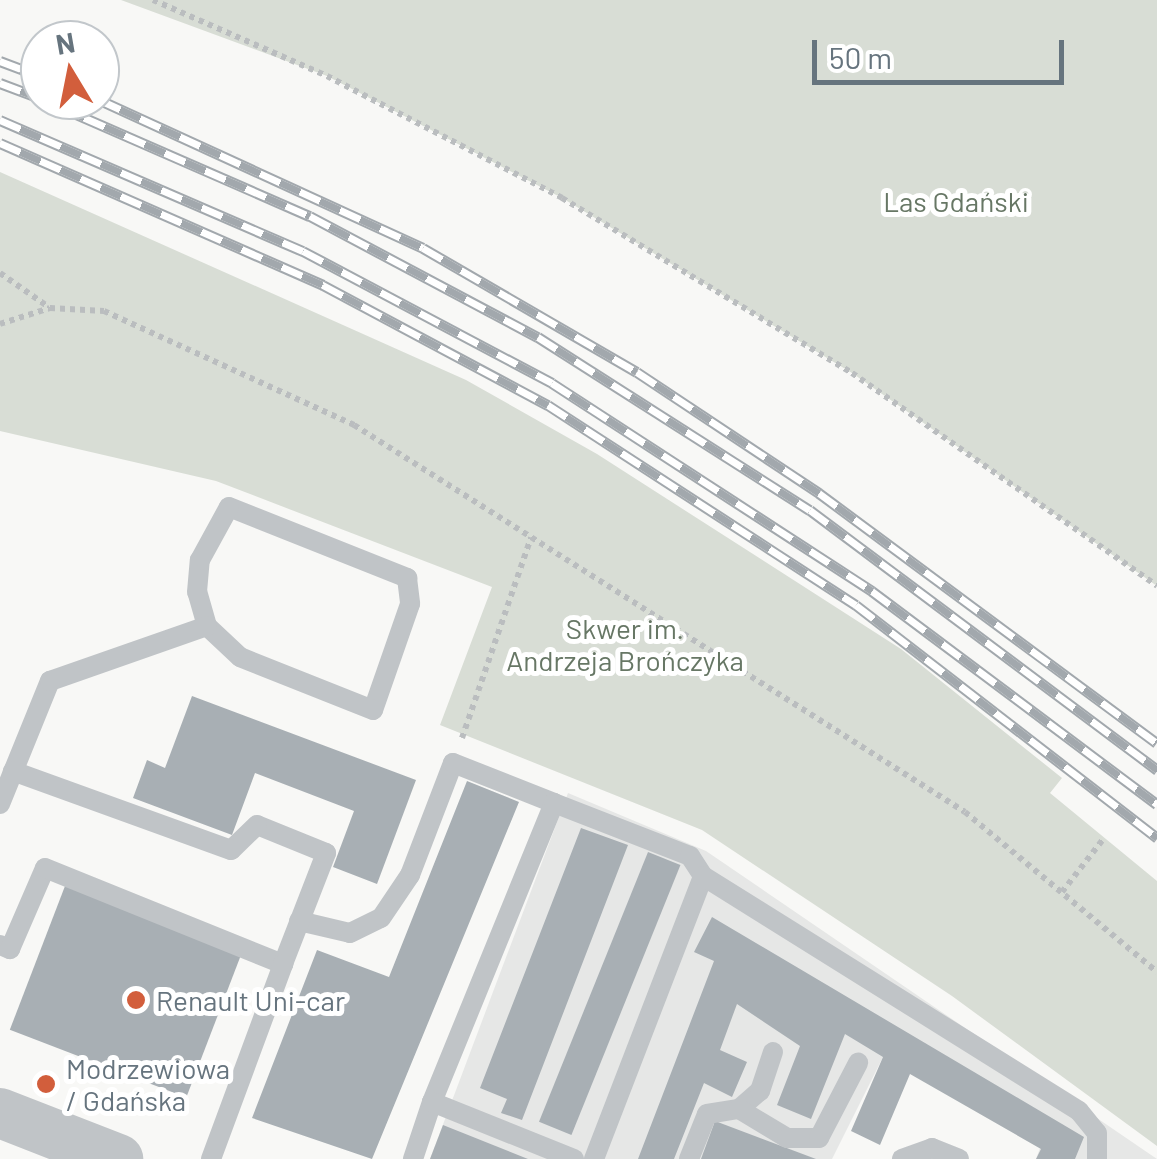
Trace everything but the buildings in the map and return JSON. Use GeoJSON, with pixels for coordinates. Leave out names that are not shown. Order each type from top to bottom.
{"type":"FeatureCollection","features":[{"type":"Feature","properties":{"kind":"street"},"geometry":{"type":"LineString","coordinates":[[0,1113],[118,1159]]}},
{"type":"Feature","properties":{"kind":"lane"},"geometry":{"type":"LineString","coordinates":[[229,507],[407,578],[412,594],[373,710],[240,657],[206,626],[197,592],[200,560],[229,507]]}},
{"type":"Feature","properties":{"kind":"lane"},"geometry":{"type":"LineString","coordinates":[[0,804],[50,681],[206,626]]}},
{"type":"Feature","properties":{"kind":"lane"},"geometry":{"type":"LineString","coordinates":[[299,921],[350,933],[381,918],[410,876],[453,763],[690,856],[703,876],[1079,1111],[1097,1132],[1097,1159]]}},
{"type":"Feature","properties":{"kind":"lane"},"geometry":{"type":"LineString","coordinates":[[13,772],[230,850],[257,825],[326,853],[211,1159]]}},
{"type":"Feature","properties":{"kind":"lane"},"geometry":{"type":"LineString","coordinates":[[413,1159],[432,1102],[554,803]]}},
{"type":"Feature","properties":{"kind":"lane"},"geometry":{"type":"LineString","coordinates":[[0,945],[10,949],[45,868],[283,964]]}},
{"type":"Feature","properties":{"kind":"lane"},"geometry":{"type":"LineString","coordinates":[[594,1159],[703,876]]}},
{"type":"Feature","properties":{"kind":"lane"},"geometry":{"type":"LineString","coordinates":[[689,1159],[707,1114],[739,1109],[760,1091],[774,1052]]}},
{"type":"Feature","properties":{"kind":"lane"},"geometry":{"type":"LineString","coordinates":[[739,1109],[787,1138],[819,1138],[858,1063]]}},
{"type":"Feature","properties":{"kind":"lane"},"geometry":{"type":"LineString","coordinates":[[432,1102],[574,1159]]}},
{"type":"Feature","properties":{"kind":"lane"},"geometry":{"type":"LineString","coordinates":[[902,1159],[932,1148],[959,1159]]}},
{"type":"Feature","properties":{"kind":"path"},"geometry":{"type":"LineString","coordinates":[[153,0],[327,76],[562,198],[852,373],[1157,586]]}},
{"type":"Feature","properties":{"kind":"path"},"geometry":{"type":"LineString","coordinates":[[0,273],[50,308]]}},
{"type":"Feature","properties":{"kind":"path"},"geometry":{"type":"LineString","coordinates":[[0,324],[50,308],[104,311],[354,425],[965,812],[1157,972]]}},
{"type":"Feature","properties":{"kind":"path"},"geometry":{"type":"LineString","coordinates":[[453,763],[530,538]]}},
{"type":"Feature","properties":{"kind":"path"},"geometry":{"type":"LineString","coordinates":[[1062,892],[1104,838]]}},
{"type":"Feature","properties":{"kind":"shaded area"},"geometry":{"type":"Polygon","coordinates":[[[568,793],[706,851],[1157,1159],[1036,1159],[1040,1148],[883,1057],[832,1159],[430,1159],[568,793]]]}},
{"type":"Feature","properties":{"kind":"green space","name":"Las Gdański"},"geometry":{"type":"Polygon","coordinates":[[[121,0],[1157,0],[1157,586],[852,373],[562,198],[327,76],[121,0]]]}},
{"type":"Feature","properties":{"kind":"green space","name":"Skwer im. Andrzeja Brończyka"},"geometry":{"type":"Polygon","coordinates":[[[0,172],[466,380],[597,454],[901,649],[1062,778],[1050,793],[1157,881],[1157,1146],[952,996],[702,830],[440,725],[492,587],[216,481],[0,431],[0,172]]]}},
{"type":"Feature","properties":{"kind":"railway"},"geometry":{"type":"LineString","coordinates":[[0,61],[20,68]]}},
{"type":"Feature","properties":{"kind":"railway"},"geometry":{"type":"LineString","coordinates":[[0,83],[20,90]]}},
{"type":"Feature","properties":{"kind":"railway"},"geometry":{"type":"LineString","coordinates":[[120,109],[423,248],[637,372],[819,493],[1157,743]]}},
{"type":"Feature","properties":{"kind":"railway"},"geometry":{"type":"LineString","coordinates":[[0,120],[303,251],[552,383],[872,591],[1157,804]]}},
{"type":"Feature","properties":{"kind":"railway"},"geometry":{"type":"LineString","coordinates":[[90,120],[310,216],[538,337],[810,510],[1157,770]]}},
{"type":"Feature","properties":{"kind":"railway"},"geometry":{"type":"LineString","coordinates":[[0,143],[323,285],[548,405],[856,605],[1157,838]]}},
{"type":"Feature","properties":{"kind":"place","name":"Renault Uni-car"},"geometry":{"type":"Point","coordinates":[136,1000]}},
{"type":"Feature","properties":{"kind":"place","name":"Modrzewiowa / Gdańska"},"geometry":{"type":"Point","coordinates":[46,1084]}}]}
